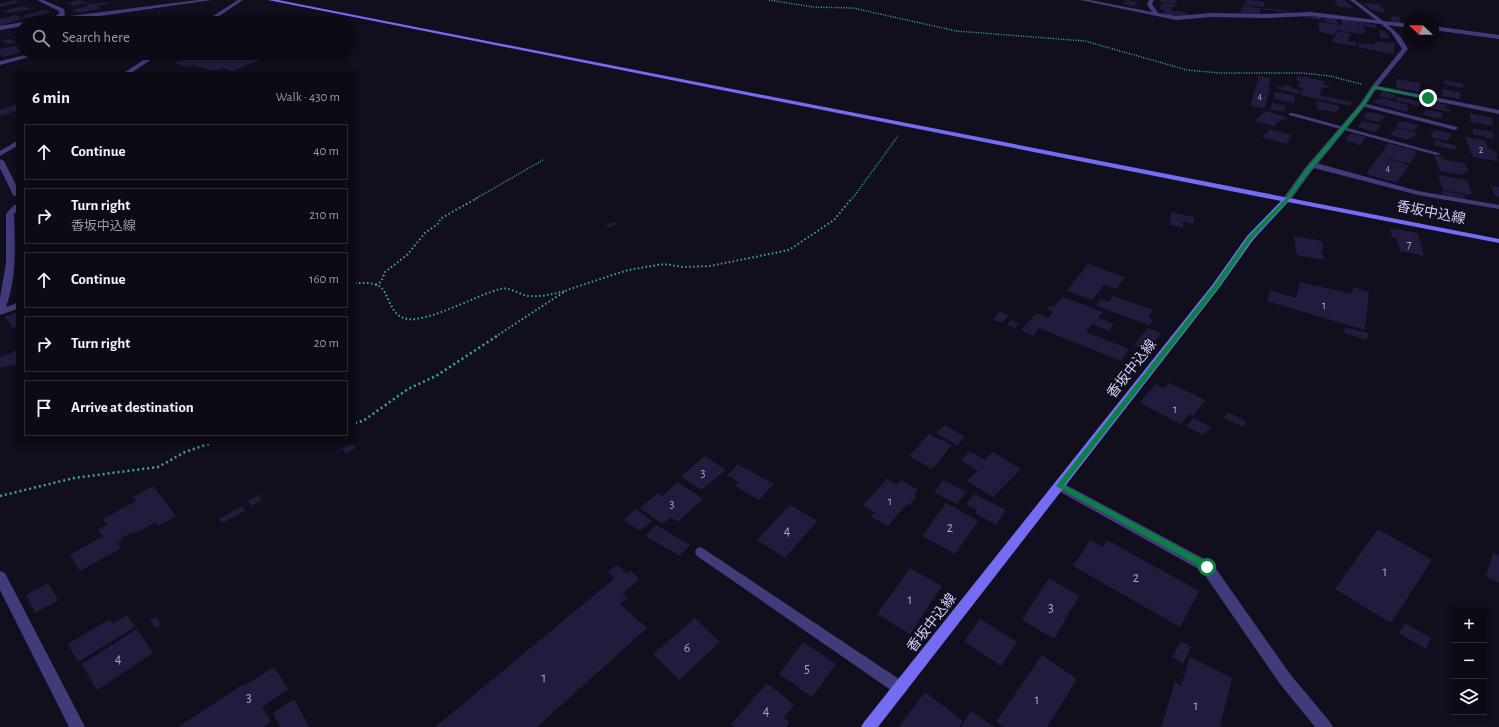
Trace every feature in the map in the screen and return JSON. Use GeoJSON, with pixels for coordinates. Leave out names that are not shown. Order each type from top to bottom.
{"type":"FeatureCollection","features":[{"type":"Feature","properties":{"kind":"street"},"geometry":{"type":"LineString","coordinates":[[39,0],[62,10],[61,16]]}},
{"type":"Feature","properties":{"kind":"street"},"geometry":{"type":"LineString","coordinates":[[86,16],[210,0]]}},
{"type":"Feature","properties":{"kind":"street"},"geometry":{"type":"LineString","coordinates":[[216,16],[241,0]]}},
{"type":"Feature","properties":{"kind":"street"},"geometry":{"type":"LineString","coordinates":[[270,0],[351,16]]}},
{"type":"Feature","properties":{"kind":"street"},"geometry":{"type":"LineString","coordinates":[[1082,0],[1182,18],[1211,15],[1265,16],[1311,14],[1403,26]]}},
{"type":"Feature","properties":{"kind":"street"},"geometry":{"type":"LineString","coordinates":[[1152,0],[1149,4],[1156,14]]}},
{"type":"Feature","properties":{"kind":"street"},"geometry":{"type":"LineString","coordinates":[[356,17],[1286,200],[1363,105],[1374,87],[1405,49],[1398,37],[1352,0]]}},
{"type":"Feature","properties":{"kind":"street"},"geometry":{"type":"LineString","coordinates":[[0,28],[16,25]]}},
{"type":"Feature","properties":{"kind":"street"},"geometry":{"type":"LineString","coordinates":[[1439,29],[1499,37]]}},
{"type":"Feature","properties":{"kind":"street"},"geometry":{"type":"LineString","coordinates":[[0,63],[16,59]]}},
{"type":"Feature","properties":{"kind":"street"},"geometry":{"type":"LineString","coordinates":[[129,72],[147,60]]}},
{"type":"Feature","properties":{"kind":"street"},"geometry":{"type":"LineString","coordinates":[[1374,87],[1499,112]]}},
{"type":"Feature","properties":{"kind":"street"},"geometry":{"type":"LineString","coordinates":[[1363,105],[1455,128]]}},
{"type":"Feature","properties":{"kind":"street"},"geometry":{"type":"LineString","coordinates":[[1291,114],[1438,154]]}},
{"type":"Feature","properties":{"kind":"street"},"geometry":{"type":"LineString","coordinates":[[0,154],[16,144]]}},
{"type":"Feature","properties":{"kind":"street"},"geometry":{"type":"LineString","coordinates":[[0,161],[16,193]]}},
{"type":"Feature","properties":{"kind":"street"},"geometry":{"type":"LineString","coordinates":[[1313,165],[1418,193],[1499,207]]}},
{"type":"Feature","properties":{"kind":"street","name":"香坂中込線"},"geometry":{"type":"LineString","coordinates":[[869,727],[1216,286],[1250,238],[1286,200],[1499,241]]}},
{"type":"Feature","properties":{"kind":"street"},"geometry":{"type":"LineString","coordinates":[[0,311],[5,299],[11,257],[10,214],[16,208]]}},
{"type":"Feature","properties":{"kind":"street"},"geometry":{"type":"LineString","coordinates":[[0,311],[16,306]]}},
{"type":"Feature","properties":{"kind":"street"},"geometry":{"type":"LineString","coordinates":[[1060,486],[1207,567],[1285,679],[1325,727]]}},
{"type":"Feature","properties":{"kind":"street"},"geometry":{"type":"LineString","coordinates":[[701,552],[900,688]]}},
{"type":"Feature","properties":{"kind":"street"},"geometry":{"type":"LineString","coordinates":[[0,577],[4,594],[77,727]]}},
{"type":"Feature","properties":{"kind":"path"},"geometry":{"type":"LineString","coordinates":[[769,0],[813,7],[853,8],[956,31],[1064,38],[1085,41],[1187,70],[1220,73],[1302,73],[1330,76],[1374,87]]}},
{"type":"Feature","properties":{"kind":"path"},"geometry":{"type":"LineString","coordinates":[[356,283],[370,283],[380,287],[392,309],[399,316],[407,319],[417,319],[502,288],[528,296],[545,296],[628,270],[664,264],[683,267],[710,266],[789,250],[834,220],[850,202],[905,126]]}},
{"type":"Feature","properties":{"kind":"path"},"geometry":{"type":"LineString","coordinates":[[375,285],[381,282],[385,272],[407,255],[425,233],[439,223],[440,219],[543,160]]}},
{"type":"Feature","properties":{"kind":"path"},"geometry":{"type":"LineString","coordinates":[[356,423],[363,421],[408,389],[436,376],[567,290]]}},
{"type":"Feature","properties":{"kind":"path"},"geometry":{"type":"LineString","coordinates":[[0,496],[74,478],[158,467],[185,452],[208,444]]}},
{"type":"Feature","properties":{"kind":"building"},"geometry":{"type":"Polygon","coordinates":[[[15,0],[20,2],[0,7],[0,4],[15,0]]]}},
{"type":"Feature","properties":{"kind":"building"},"geometry":{"type":"Polygon","coordinates":[[[79,0],[88,2],[74,6],[67,3],[79,0]]]}},
{"type":"Feature","properties":{"kind":"building"},"geometry":{"type":"Polygon","coordinates":[[[1127,0],[1138,2],[1133,6],[1122,4],[1127,0]]]}},
{"type":"Feature","properties":{"kind":"building"},"geometry":{"type":"Polygon","coordinates":[[[1160,0],[1177,0],[1175,4],[1160,2],[1160,0]]]}},
{"type":"Feature","properties":{"kind":"building"},"geometry":{"type":"Polygon","coordinates":[[[1246,0],[1262,1],[1264,3],[1264,7],[1245,5],[1246,0]]]}},
{"type":"Feature","properties":{"kind":"building"},"geometry":{"type":"Polygon","coordinates":[[[1335,0],[1344,0],[1354,8],[1339,7],[1334,3],[1337,3],[1335,0]]]}},
{"type":"Feature","properties":{"kind":"building"},"geometry":{"type":"Polygon","coordinates":[[[105,2],[109,3],[97,6],[101,8],[80,13],[72,10],[88,6],[85,5],[92,3],[95,4],[105,2]]]}},
{"type":"Feature","properties":{"kind":"building"},"geometry":{"type":"Polygon","coordinates":[[[1162,3],[1176,5],[1173,7],[1171,12],[1167,12],[1160,9],[1162,3]]]}},
{"type":"Feature","properties":{"kind":"building"},"geometry":{"type":"Polygon","coordinates":[[[1363,3],[1379,4],[1386,12],[1373,11],[1363,3]]]}},
{"type":"Feature","properties":{"kind":"building"},"geometry":{"type":"Polygon","coordinates":[[[1243,5],[1260,8],[1260,14],[1241,13],[1241,8],[1243,8],[1243,5]]]}},
{"type":"Feature","properties":{"kind":"building"},"geometry":{"type":"Polygon","coordinates":[[[22,6],[31,9],[10,13],[3,11],[22,6]]]}},
{"type":"Feature","properties":{"kind":"building"},"geometry":{"type":"Polygon","coordinates":[[[1262,9],[1290,11],[1290,13],[1262,9]]]}},
{"type":"Feature","properties":{"kind":"building"},"geometry":{"type":"Polygon","coordinates":[[[45,10],[51,12],[36,16],[22,16],[45,10]]]}},
{"type":"Feature","properties":{"kind":"building"},"geometry":{"type":"Polygon","coordinates":[[[1182,11],[1189,15],[1169,16],[1162,12],[1182,11]]]}},
{"type":"Feature","properties":{"kind":"building"},"geometry":{"type":"Polygon","coordinates":[[[16,15],[18,16],[16,16],[16,21],[0,26],[0,19],[16,15]]]}},
{"type":"Feature","properties":{"kind":"building"},"geometry":{"type":"Polygon","coordinates":[[[1305,15],[1322,16],[1322,20],[1306,18],[1305,15]]]}},
{"type":"Feature","properties":{"kind":"building"},"geometry":{"type":"Polygon","coordinates":[[[1391,16],[1399,17],[1401,24],[1392,23],[1391,16]]]}},
{"type":"Feature","properties":{"kind":"building"},"geometry":{"type":"Polygon","coordinates":[[[1324,17],[1337,19],[1338,24],[1325,22],[1324,17]]]}},
{"type":"Feature","properties":{"kind":"building"},"geometry":{"type":"Polygon","coordinates":[[[1341,19],[1358,22],[1358,26],[1359,22],[1376,25],[1376,28],[1362,26],[1365,28],[1365,33],[1361,34],[1337,30],[1334,35],[1320,32],[1318,22],[1342,25],[1341,19]]]}},
{"type":"Feature","properties":{"kind":"building"},"geometry":{"type":"Polygon","coordinates":[[[1379,30],[1386,32],[1390,38],[1380,38],[1379,30]]]}},
{"type":"Feature","properties":{"kind":"building"},"geometry":{"type":"Polygon","coordinates":[[[1338,31],[1351,34],[1348,41],[1357,43],[1356,46],[1332,42],[1338,31]]]}},
{"type":"Feature","properties":{"kind":"building"},"geometry":{"type":"Polygon","coordinates":[[[10,39],[16,42],[8,44],[1,41],[10,39]]]}},
{"type":"Feature","properties":{"kind":"building"},"geometry":{"type":"Polygon","coordinates":[[[1377,41],[1395,44],[1393,54],[1358,47],[1359,43],[1373,45],[1377,41]]]}},
{"type":"Feature","properties":{"kind":"building"},"geometry":{"type":"Polygon","coordinates":[[[15,46],[16,54],[2,57],[0,55],[0,49],[15,46]]]}},
{"type":"Feature","properties":{"kind":"building"},"geometry":{"type":"Polygon","coordinates":[[[182,60],[260,60],[232,71],[221,68],[215,71],[192,65],[187,67],[174,63],[182,60]]]}},
{"type":"Feature","properties":{"kind":"building"},"geometry":{"type":"Polygon","coordinates":[[[1259,76],[1271,78],[1265,108],[1250,106],[1259,76]]]}},
{"type":"Feature","properties":{"kind":"building"},"geometry":{"type":"Polygon","coordinates":[[[1298,76],[1325,81],[1324,84],[1329,85],[1328,88],[1323,87],[1319,95],[1352,102],[1350,106],[1300,95],[1303,88],[1297,87],[1300,81],[1296,80],[1298,76]]]}},
{"type":"Feature","properties":{"kind":"building"},"geometry":{"type":"Polygon","coordinates":[[[1396,79],[1420,83],[1419,92],[1397,88],[1396,79]]]}},
{"type":"Feature","properties":{"kind":"building"},"geometry":{"type":"Polygon","coordinates":[[[1445,80],[1464,84],[1463,88],[1444,84],[1445,80]]]}},
{"type":"Feature","properties":{"kind":"building"},"geometry":{"type":"Polygon","coordinates":[[[1284,85],[1293,86],[1287,91],[1277,88],[1278,86],[1283,87],[1284,85]]]}},
{"type":"Feature","properties":{"kind":"building"},"geometry":{"type":"Polygon","coordinates":[[[1290,88],[1301,90],[1298,94],[1288,92],[1290,88]]]}},
{"type":"Feature","properties":{"kind":"building"},"geometry":{"type":"Polygon","coordinates":[[[1443,89],[1460,92],[1462,96],[1460,96],[1460,99],[1442,96],[1443,89]]]}},
{"type":"Feature","properties":{"kind":"building"},"geometry":{"type":"Polygon","coordinates":[[[1383,91],[1396,95],[1392,99],[1379,96],[1383,91]]]}},
{"type":"Feature","properties":{"kind":"building"},"geometry":{"type":"Polygon","coordinates":[[[1275,92],[1293,95],[1295,97],[1294,103],[1274,98],[1275,92]]]}},
{"type":"Feature","properties":{"kind":"building"},"geometry":{"type":"Polygon","coordinates":[[[1397,97],[1421,103],[1418,106],[1395,100],[1397,97]]]}},
{"type":"Feature","properties":{"kind":"building"},"geometry":{"type":"Polygon","coordinates":[[[1381,98],[1408,105],[1407,107],[1409,107],[1407,112],[1374,103],[1376,99],[1380,100],[1381,98]]]}},
{"type":"Feature","properties":{"kind":"building"},"geometry":{"type":"Polygon","coordinates":[[[1319,101],[1340,106],[1336,112],[1316,109],[1319,106],[1315,105],[1319,101]]]}},
{"type":"Feature","properties":{"kind":"building"},"geometry":{"type":"Polygon","coordinates":[[[1429,101],[1447,105],[1446,108],[1450,109],[1449,112],[1426,107],[1429,101]]]}},
{"type":"Feature","properties":{"kind":"building"},"geometry":{"type":"Polygon","coordinates":[[[1272,103],[1286,106],[1284,112],[1271,110],[1272,103]]]}},
{"type":"Feature","properties":{"kind":"building"},"geometry":{"type":"Polygon","coordinates":[[[16,104],[16,111],[0,116],[0,110],[16,104]]]}},
{"type":"Feature","properties":{"kind":"building"},"geometry":{"type":"Polygon","coordinates":[[[1426,109],[1443,113],[1441,119],[1423,115],[1426,109]]]}},
{"type":"Feature","properties":{"kind":"building"},"geometry":{"type":"Polygon","coordinates":[[[1266,111],[1287,117],[1285,120],[1282,119],[1273,126],[1255,121],[1266,111]]]}},
{"type":"Feature","properties":{"kind":"building"},"geometry":{"type":"Polygon","coordinates":[[[1367,112],[1386,116],[1379,122],[1363,118],[1367,112]]]}},
{"type":"Feature","properties":{"kind":"building"},"geometry":{"type":"Polygon","coordinates":[[[1470,113],[1492,118],[1493,126],[1471,122],[1470,113]]]}},
{"type":"Feature","properties":{"kind":"building"},"geometry":{"type":"Polygon","coordinates":[[[1363,121],[1381,125],[1376,132],[1357,127],[1363,121]]]}},
{"type":"Feature","properties":{"kind":"building"},"geometry":{"type":"Polygon","coordinates":[[[1399,122],[1418,125],[1414,131],[1396,127],[1399,122]]]}},
{"type":"Feature","properties":{"kind":"building"},"geometry":{"type":"Polygon","coordinates":[[[1473,128],[1493,132],[1493,139],[1473,134],[1473,128]]]}},
{"type":"Feature","properties":{"kind":"building"},"geometry":{"type":"Polygon","coordinates":[[[1270,129],[1291,135],[1288,138],[1291,138],[1286,144],[1262,137],[1270,129]]]}},
{"type":"Feature","properties":{"kind":"building"},"geometry":{"type":"Polygon","coordinates":[[[1395,129],[1402,129],[1417,133],[1413,138],[1410,137],[1408,140],[1390,135],[1395,129]]]}},
{"type":"Feature","properties":{"kind":"building"},"geometry":{"type":"Polygon","coordinates":[[[1434,130],[1452,134],[1448,141],[1430,137],[1434,130]]]}},
{"type":"Feature","properties":{"kind":"building"},"geometry":{"type":"Polygon","coordinates":[[[1351,133],[1366,137],[1360,145],[1345,140],[1351,133]]]}},
{"type":"Feature","properties":{"kind":"building"},"geometry":{"type":"Polygon","coordinates":[[[1465,137],[1484,140],[1488,148],[1496,152],[1498,156],[1495,155],[1498,161],[1473,157],[1465,137]]]}},
{"type":"Feature","properties":{"kind":"building"},"geometry":{"type":"Polygon","coordinates":[[[1436,140],[1457,146],[1455,150],[1434,145],[1436,140]]]}},
{"type":"Feature","properties":{"kind":"building"},"geometry":{"type":"Polygon","coordinates":[[[1388,143],[1417,151],[1410,164],[1380,156],[1388,143]]]}},
{"type":"Feature","properties":{"kind":"building"},"geometry":{"type":"Polygon","coordinates":[[[1434,155],[1444,157],[1445,160],[1465,163],[1469,173],[1463,172],[1464,175],[1440,171],[1434,155]]]}},
{"type":"Feature","properties":{"kind":"building"},"geometry":{"type":"Polygon","coordinates":[[[1379,156],[1409,165],[1397,183],[1366,174],[1379,156]]]}},
{"type":"Feature","properties":{"kind":"building"},"geometry":{"type":"Polygon","coordinates":[[[1438,175],[1467,180],[1472,194],[1469,194],[1470,195],[1443,190],[1438,175]]]}},
{"type":"Feature","properties":{"kind":"building"},"geometry":{"type":"Polygon","coordinates":[[[1490,185],[1499,187],[1499,197],[1495,196],[1490,185]]]}},
{"type":"Feature","properties":{"kind":"building"},"geometry":{"type":"Polygon","coordinates":[[[1441,191],[1464,195],[1465,199],[1443,195],[1441,191]]]}},
{"type":"Feature","properties":{"kind":"building"},"geometry":{"type":"Polygon","coordinates":[[[1171,212],[1194,217],[1194,224],[1183,222],[1183,228],[1170,225],[1171,212]]]}},
{"type":"Feature","properties":{"kind":"building"},"geometry":{"type":"Polygon","coordinates":[[[612,222],[617,223],[610,228],[605,226],[612,222]]]}},
{"type":"Feature","properties":{"kind":"building"},"geometry":{"type":"Polygon","coordinates":[[[1390,228],[1418,233],[1424,256],[1400,251],[1396,238],[1392,237],[1390,228]]]}},
{"type":"Feature","properties":{"kind":"building"},"geometry":{"type":"Polygon","coordinates":[[[1294,236],[1322,241],[1324,249],[1321,249],[1324,260],[1297,255],[1294,236]]]}},
{"type":"Feature","properties":{"kind":"building"},"geometry":{"type":"Polygon","coordinates":[[[1088,264],[1125,277],[1116,289],[1104,285],[1092,300],[1067,291],[1088,264]]]}},
{"type":"Feature","properties":{"kind":"building"},"geometry":{"type":"Polygon","coordinates":[[[1300,282],[1352,294],[1353,287],[1369,292],[1365,330],[1267,301],[1270,290],[1296,298],[1300,282]]]}},
{"type":"Feature","properties":{"kind":"building"},"geometry":{"type":"Polygon","coordinates":[[[1113,296],[1153,310],[1148,318],[1153,320],[1149,325],[1096,306],[1101,299],[1109,302],[1113,296]]]}},
{"type":"Feature","properties":{"kind":"building"},"geometry":{"type":"Polygon","coordinates":[[[1063,297],[1103,312],[1098,318],[1114,324],[1109,331],[1092,324],[1086,332],[1129,349],[1121,361],[1039,328],[1033,336],[1021,330],[1036,313],[1048,318],[1053,312],[1047,309],[1050,306],[1054,307],[1063,297]]]}},
{"type":"Feature","properties":{"kind":"building"},"geometry":{"type":"Polygon","coordinates":[[[16,312],[16,327],[12,328],[5,316],[16,312]]]}},
{"type":"Feature","properties":{"kind":"building"},"geometry":{"type":"Polygon","coordinates":[[[1000,312],[1009,315],[1002,323],[993,320],[1000,312]]]}},
{"type":"Feature","properties":{"kind":"building"},"geometry":{"type":"Polygon","coordinates":[[[1011,320],[1019,323],[1015,328],[1007,325],[1011,320]]]}},
{"type":"Feature","properties":{"kind":"building"},"geometry":{"type":"Polygon","coordinates":[[[1345,327],[1368,333],[1367,340],[1344,333],[1345,327]]]}},
{"type":"Feature","properties":{"kind":"building"},"geometry":{"type":"Polygon","coordinates":[[[1148,328],[1161,333],[1147,350],[1134,345],[1148,328]]]}},
{"type":"Feature","properties":{"kind":"building"},"geometry":{"type":"Polygon","coordinates":[[[16,351],[16,364],[0,368],[0,357],[16,351]]]}},
{"type":"Feature","properties":{"kind":"building"},"geometry":{"type":"Polygon","coordinates":[[[1169,383],[1206,400],[1192,416],[1189,414],[1181,424],[1140,403],[1155,384],[1164,388],[1169,383]]]}},
{"type":"Feature","properties":{"kind":"building"},"geometry":{"type":"Polygon","coordinates":[[[1228,412],[1247,422],[1243,427],[1224,418],[1228,412]]]}},
{"type":"Feature","properties":{"kind":"building"},"geometry":{"type":"Polygon","coordinates":[[[1194,418],[1211,427],[1203,435],[1186,426],[1194,418]]]}},
{"type":"Feature","properties":{"kind":"building"},"geometry":{"type":"Polygon","coordinates":[[[945,425],[965,437],[957,445],[936,433],[945,425]]]}},
{"type":"Feature","properties":{"kind":"building"},"geometry":{"type":"Polygon","coordinates":[[[929,434],[952,445],[932,469],[909,456],[929,434]]]}},
{"type":"Feature","properties":{"kind":"building"},"geometry":{"type":"Polygon","coordinates":[[[351,444],[354,444],[356,448],[346,454],[342,449],[351,444]]]}},
{"type":"Feature","properties":{"kind":"building"},"geometry":{"type":"Polygon","coordinates":[[[970,451],[984,460],[993,452],[1021,469],[993,497],[967,481],[978,471],[961,460],[970,451]]]}},
{"type":"Feature","properties":{"kind":"building"},"geometry":{"type":"Polygon","coordinates":[[[705,456],[726,470],[701,490],[681,476],[705,456]]]}},
{"type":"Feature","properties":{"kind":"building"},"geometry":{"type":"Polygon","coordinates":[[[738,464],[774,484],[759,500],[735,486],[739,482],[727,475],[738,464]]]}},
{"type":"Feature","properties":{"kind":"building"},"geometry":{"type":"Polygon","coordinates":[[[887,479],[897,485],[901,480],[918,490],[914,495],[916,497],[909,506],[907,504],[888,526],[871,517],[875,513],[863,505],[887,479]]]}},
{"type":"Feature","properties":{"kind":"building"},"geometry":{"type":"Polygon","coordinates":[[[944,480],[966,492],[957,504],[934,492],[944,480]]]}},
{"type":"Feature","properties":{"kind":"building"},"geometry":{"type":"Polygon","coordinates":[[[678,482],[703,499],[677,522],[671,517],[662,524],[640,508],[658,493],[662,496],[678,482]]]}},
{"type":"Feature","properties":{"kind":"building"},"geometry":{"type":"Polygon","coordinates":[[[153,486],[176,516],[158,526],[156,522],[134,534],[133,532],[121,538],[123,540],[117,543],[121,548],[80,571],[70,555],[103,536],[98,530],[107,525],[103,519],[136,501],[133,497],[153,486]]]}},
{"type":"Feature","properties":{"kind":"building"},"geometry":{"type":"Polygon","coordinates":[[[974,494],[1006,510],[996,525],[975,513],[977,510],[966,504],[974,494]]]}},
{"type":"Feature","properties":{"kind":"building"},"geometry":{"type":"Polygon","coordinates":[[[259,495],[262,500],[251,506],[248,501],[259,495]]]}},
{"type":"Feature","properties":{"kind":"building"},"geometry":{"type":"Polygon","coordinates":[[[946,503],[978,521],[955,554],[922,536],[946,503]]]}},
{"type":"Feature","properties":{"kind":"building"},"geometry":{"type":"Polygon","coordinates":[[[790,505],[817,521],[785,558],[757,540],[790,505]]]}},
{"type":"Feature","properties":{"kind":"building"},"geometry":{"type":"Polygon","coordinates":[[[242,506],[245,511],[222,523],[219,519],[242,506]]]}},
{"type":"Feature","properties":{"kind":"building"},"geometry":{"type":"Polygon","coordinates":[[[636,509],[652,521],[640,531],[624,520],[636,509]]]}},
{"type":"Feature","properties":{"kind":"building"},"geometry":{"type":"Polygon","coordinates":[[[656,525],[690,545],[680,556],[645,536],[656,525]]]}},
{"type":"Feature","properties":{"kind":"building"},"geometry":{"type":"Polygon","coordinates":[[[1378,529],[1432,560],[1391,623],[1335,589],[1378,529]]]}},
{"type":"Feature","properties":{"kind":"building"},"geometry":{"type":"Polygon","coordinates":[[[1090,540],[1103,547],[1107,540],[1199,591],[1180,627],[1073,566],[1090,540]]]}},
{"type":"Feature","properties":{"kind":"building"},"geometry":{"type":"Polygon","coordinates":[[[1493,553],[1499,555],[1499,583],[1486,576],[1493,553]]]}},
{"type":"Feature","properties":{"kind":"building"},"geometry":{"type":"Polygon","coordinates":[[[617,565],[627,574],[631,571],[640,579],[622,594],[628,598],[620,604],[647,628],[537,727],[435,727],[615,578],[608,572],[617,565]]]}},
{"type":"Feature","properties":{"kind":"building"},"geometry":{"type":"Polygon","coordinates":[[[910,568],[942,586],[910,634],[877,614],[910,568]]]}},
{"type":"Feature","properties":{"kind":"building"},"geometry":{"type":"Polygon","coordinates":[[[1049,578],[1079,596],[1054,639],[1022,620],[1049,578]]]}},
{"type":"Feature","properties":{"kind":"building"},"geometry":{"type":"Polygon","coordinates":[[[48,583],[58,600],[35,613],[26,595],[48,583]]]}},
{"type":"Feature","properties":{"kind":"building"},"geometry":{"type":"Polygon","coordinates":[[[127,615],[135,627],[78,662],[68,644],[110,619],[112,624],[127,615]]]}},
{"type":"Feature","properties":{"kind":"building"},"geometry":{"type":"Polygon","coordinates":[[[156,616],[161,625],[155,628],[150,620],[156,616]]]}},
{"type":"Feature","properties":{"kind":"building"},"geometry":{"type":"Polygon","coordinates":[[[695,618],[720,642],[679,680],[653,654],[695,618]]]}},
{"type":"Feature","properties":{"kind":"building"},"geometry":{"type":"Polygon","coordinates":[[[980,619],[1017,642],[1001,666],[964,641],[980,619]]]}},
{"type":"Feature","properties":{"kind":"building"},"geometry":{"type":"Polygon","coordinates":[[[1405,623],[1431,638],[1426,649],[1399,633],[1405,623]]]}},
{"type":"Feature","properties":{"kind":"building"},"geometry":{"type":"Polygon","coordinates":[[[137,629],[153,653],[97,690],[82,664],[137,629]]]}},
{"type":"Feature","properties":{"kind":"building"},"geometry":{"type":"Polygon","coordinates":[[[1181,641],[1191,647],[1183,664],[1172,657],[1181,641]]]}},
{"type":"Feature","properties":{"kind":"building"},"geometry":{"type":"Polygon","coordinates":[[[803,642],[836,664],[812,697],[779,674],[803,642]]]}},
{"type":"Feature","properties":{"kind":"building"},"geometry":{"type":"Polygon","coordinates":[[[1042,655],[1077,679],[1047,727],[1004,727],[996,722],[1042,655]]]}},
{"type":"Feature","properties":{"kind":"building"},"geometry":{"type":"Polygon","coordinates":[[[1190,657],[1232,678],[1220,727],[1161,727],[1175,682],[1181,686],[1190,657]]]}},
{"type":"Feature","properties":{"kind":"building"},"geometry":{"type":"Polygon","coordinates":[[[274,667],[288,689],[262,707],[271,722],[264,727],[178,727],[244,684],[245,685],[274,667]]]}},
{"type":"Feature","properties":{"kind":"building"},"geometry":{"type":"Polygon","coordinates":[[[767,683],[794,705],[784,718],[789,722],[786,727],[735,727],[731,724],[767,683]]]}},
{"type":"Feature","properties":{"kind":"building"},"geometry":{"type":"Polygon","coordinates":[[[925,692],[963,721],[959,727],[899,727],[925,692]]]}},
{"type":"Feature","properties":{"kind":"building"},"geometry":{"type":"Polygon","coordinates":[[[294,699],[309,727],[280,727],[273,713],[294,699]]]}},
{"type":"Feature","properties":{"kind":"building"},"geometry":{"type":"Polygon","coordinates":[[[971,711],[995,727],[961,727],[971,711]]]}},
{"type":"Feature","properties":{"kind":"route"},"geometry":{"type":"LineString","coordinates":[[1207,567],[1060,486],[1216,286],[1250,238],[1286,200],[1308,170],[1363,105],[1374,87],[1428,98]]}}]}
